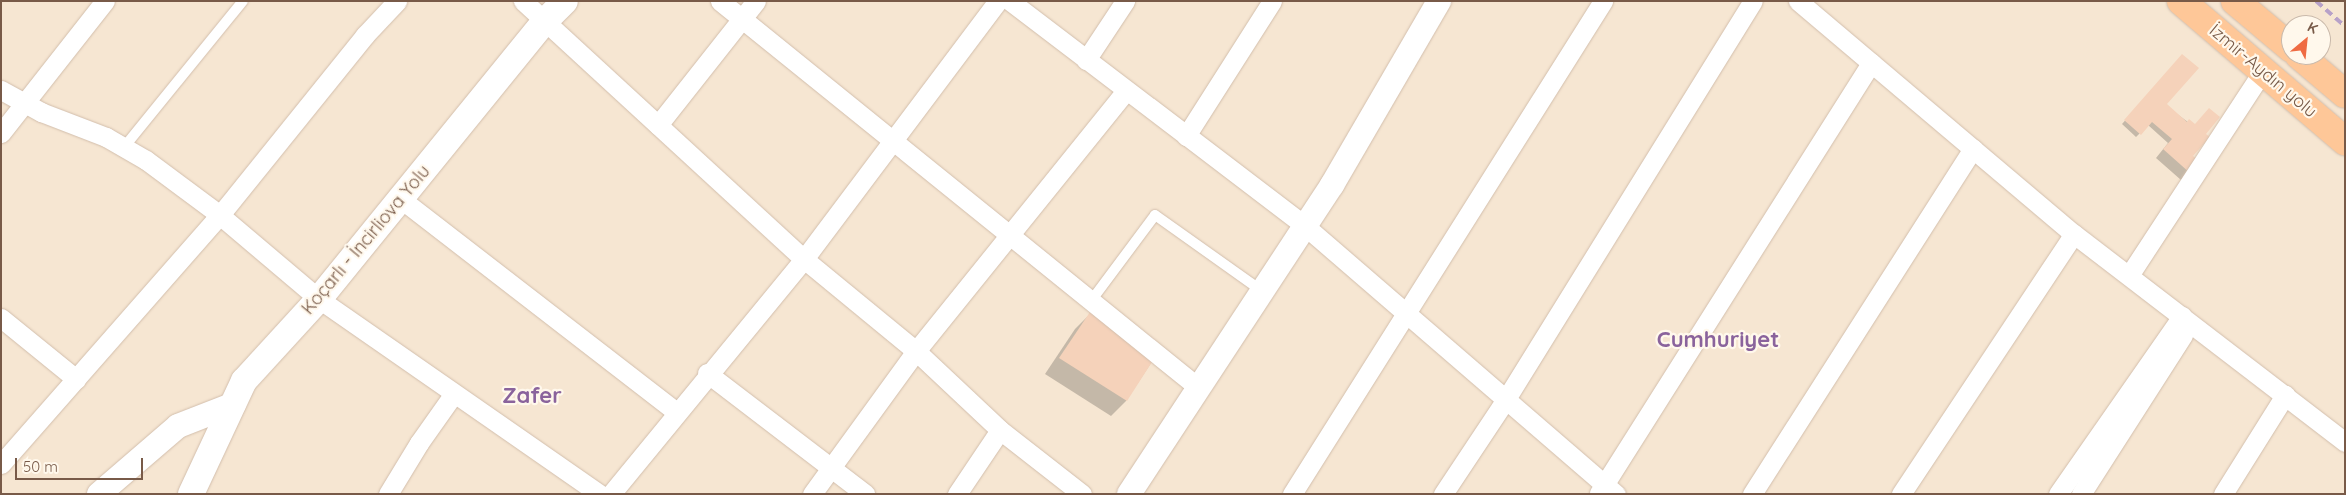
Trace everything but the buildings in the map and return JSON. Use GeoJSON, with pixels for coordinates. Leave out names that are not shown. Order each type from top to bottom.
{"type":"FeatureCollection","features":[{"type":"Feature","properties":{"kind":"highway","name":"İzmir-Aydın yolu"},"geometry":{"type":"LineString","coordinates":[[2181,1],[2345,141]]}},
{"type":"Feature","properties":{"kind":"highway","name":"İzmir-Aydın yolu"},"geometry":{"type":"LineString","coordinates":[[2235,1],[2281,40]]}},
{"type":"Feature","properties":{"kind":"highway","name":"İzmir-Aydın yolu"},"geometry":{"type":"LineString","coordinates":[[2311,65],[2345,94]]}},
{"type":"Feature","properties":{"kind":"main road","name":"Koçarlı - İncirliova Yolu"},"geometry":{"type":"LineString","coordinates":[[191,494],[244,381],[319,299],[545,21],[565,1]]}},
{"type":"Feature","properties":{"kind":"street"},"geometry":{"type":"LineString","coordinates":[[1,133],[105,1]]}},
{"type":"Feature","properties":{"kind":"street"},"geometry":{"type":"LineString","coordinates":[[1,464],[220,215],[366,36],[397,1]]}},
{"type":"Feature","properties":{"kind":"street"},"geometry":{"type":"LineString","coordinates":[[523,1],[804,259],[916,351],[1000,430],[1082,494]]}},
{"type":"Feature","properties":{"kind":"street"},"geometry":{"type":"LineString","coordinates":[[720,1],[1198,388]]}},
{"type":"Feature","properties":{"kind":"street"},"geometry":{"type":"LineString","coordinates":[[658,126],[756,1]]}},
{"type":"Feature","properties":{"kind":"street"},"geometry":{"type":"LineString","coordinates":[[611,494],[708,373],[804,259],[998,1]]}},
{"type":"Feature","properties":{"kind":"street"},"geometry":{"type":"LineString","coordinates":[[1010,1],[1305,226],[1506,399],[1606,490],[1871,63]]}},
{"type":"Feature","properties":{"kind":"street"},"geometry":{"type":"LineString","coordinates":[[1086,60],[1125,1]]}},
{"type":"Feature","properties":{"kind":"street"},"geometry":{"type":"LineString","coordinates":[[1186,136],[1272,1]]}},
{"type":"Feature","properties":{"kind":"street"},"geometry":{"type":"LineString","coordinates":[[1129,494],[1305,226],[1439,1]]}},
{"type":"Feature","properties":{"kind":"street"},"geometry":{"type":"LineString","coordinates":[[1292,494],[1603,1]]}},
{"type":"Feature","properties":{"kind":"street"},"geometry":{"type":"LineString","coordinates":[[1443,494],[1506,399],[1754,1]]}},
{"type":"Feature","properties":{"kind":"street"},"geometry":{"type":"LineString","coordinates":[[1798,1],[2074,234],[2130,274],[2345,442]]}},
{"type":"Feature","properties":{"kind":"street"},"geometry":{"type":"LineString","coordinates":[[2130,274],[2263,71]]}},
{"type":"Feature","properties":{"kind":"street"},"geometry":{"type":"LineString","coordinates":[[1,90],[24,103],[125,146],[220,215],[319,299],[453,395],[600,494]]}},
{"type":"Feature","properties":{"kind":"street"},"geometry":{"type":"LineString","coordinates":[[812,494],[916,351],[1126,91]]}},
{"type":"Feature","properties":{"kind":"street"},"geometry":{"type":"LineString","coordinates":[[1752,494],[1973,149]]}},
{"type":"Feature","properties":{"kind":"street"},"geometry":{"type":"LineString","coordinates":[[401,199],[677,412]]}},
{"type":"Feature","properties":{"kind":"street"},"geometry":{"type":"LineString","coordinates":[[1901,494],[2074,234]]}},
{"type":"Feature","properties":{"kind":"street"},"geometry":{"type":"LineString","coordinates":[[1,318],[76,379]]}},
{"type":"Feature","properties":{"kind":"street"},"geometry":{"type":"LineString","coordinates":[[2058,494],[2187,319]]}},
{"type":"Feature","properties":{"kind":"street"},"geometry":{"type":"LineString","coordinates":[[2081,494],[2187,319]]}},
{"type":"Feature","properties":{"kind":"street"},"geometry":{"type":"LineString","coordinates":[[708,373],[865,494]]}},
{"type":"Feature","properties":{"kind":"street"},"geometry":{"type":"LineString","coordinates":[[390,493],[453,395]]}},
{"type":"Feature","properties":{"kind":"street"},"geometry":{"type":"LineString","coordinates":[[2223,494],[2285,395]]}},
{"type":"Feature","properties":{"kind":"street"},"geometry":{"type":"LineString","coordinates":[[99,494],[178,426],[234,404]]}},
{"type":"Feature","properties":{"kind":"street"},"geometry":{"type":"LineString","coordinates":[[957,494],[1000,430]]}},
{"type":"Feature","properties":{"kind":"lane"},"geometry":{"type":"LineString","coordinates":[[125,146],[243,1]]}},
{"type":"Feature","properties":{"kind":"lane"},"geometry":{"type":"LineString","coordinates":[[1091,301],[1155,215],[1262,291]]}},
{"type":"Feature","properties":{"kind":"shaded area"},"geometry":{"type":"Polygon","coordinates":[[[1,1],[2345,1],[2345,494],[1,494],[1,1]]]}},
{"type":"Feature","properties":{"kind":"railway"},"geometry":{"type":"LineString","coordinates":[[2316,1],[2345,26]]}},
{"type":"Feature","properties":{"kind":"district","name":"Cumhuriyet"},"geometry":{"type":"Point","coordinates":[1718,340]}},
{"type":"Feature","properties":{"kind":"district","name":"Zafer"},"geometry":{"type":"Point","coordinates":[532,396]}}]}
